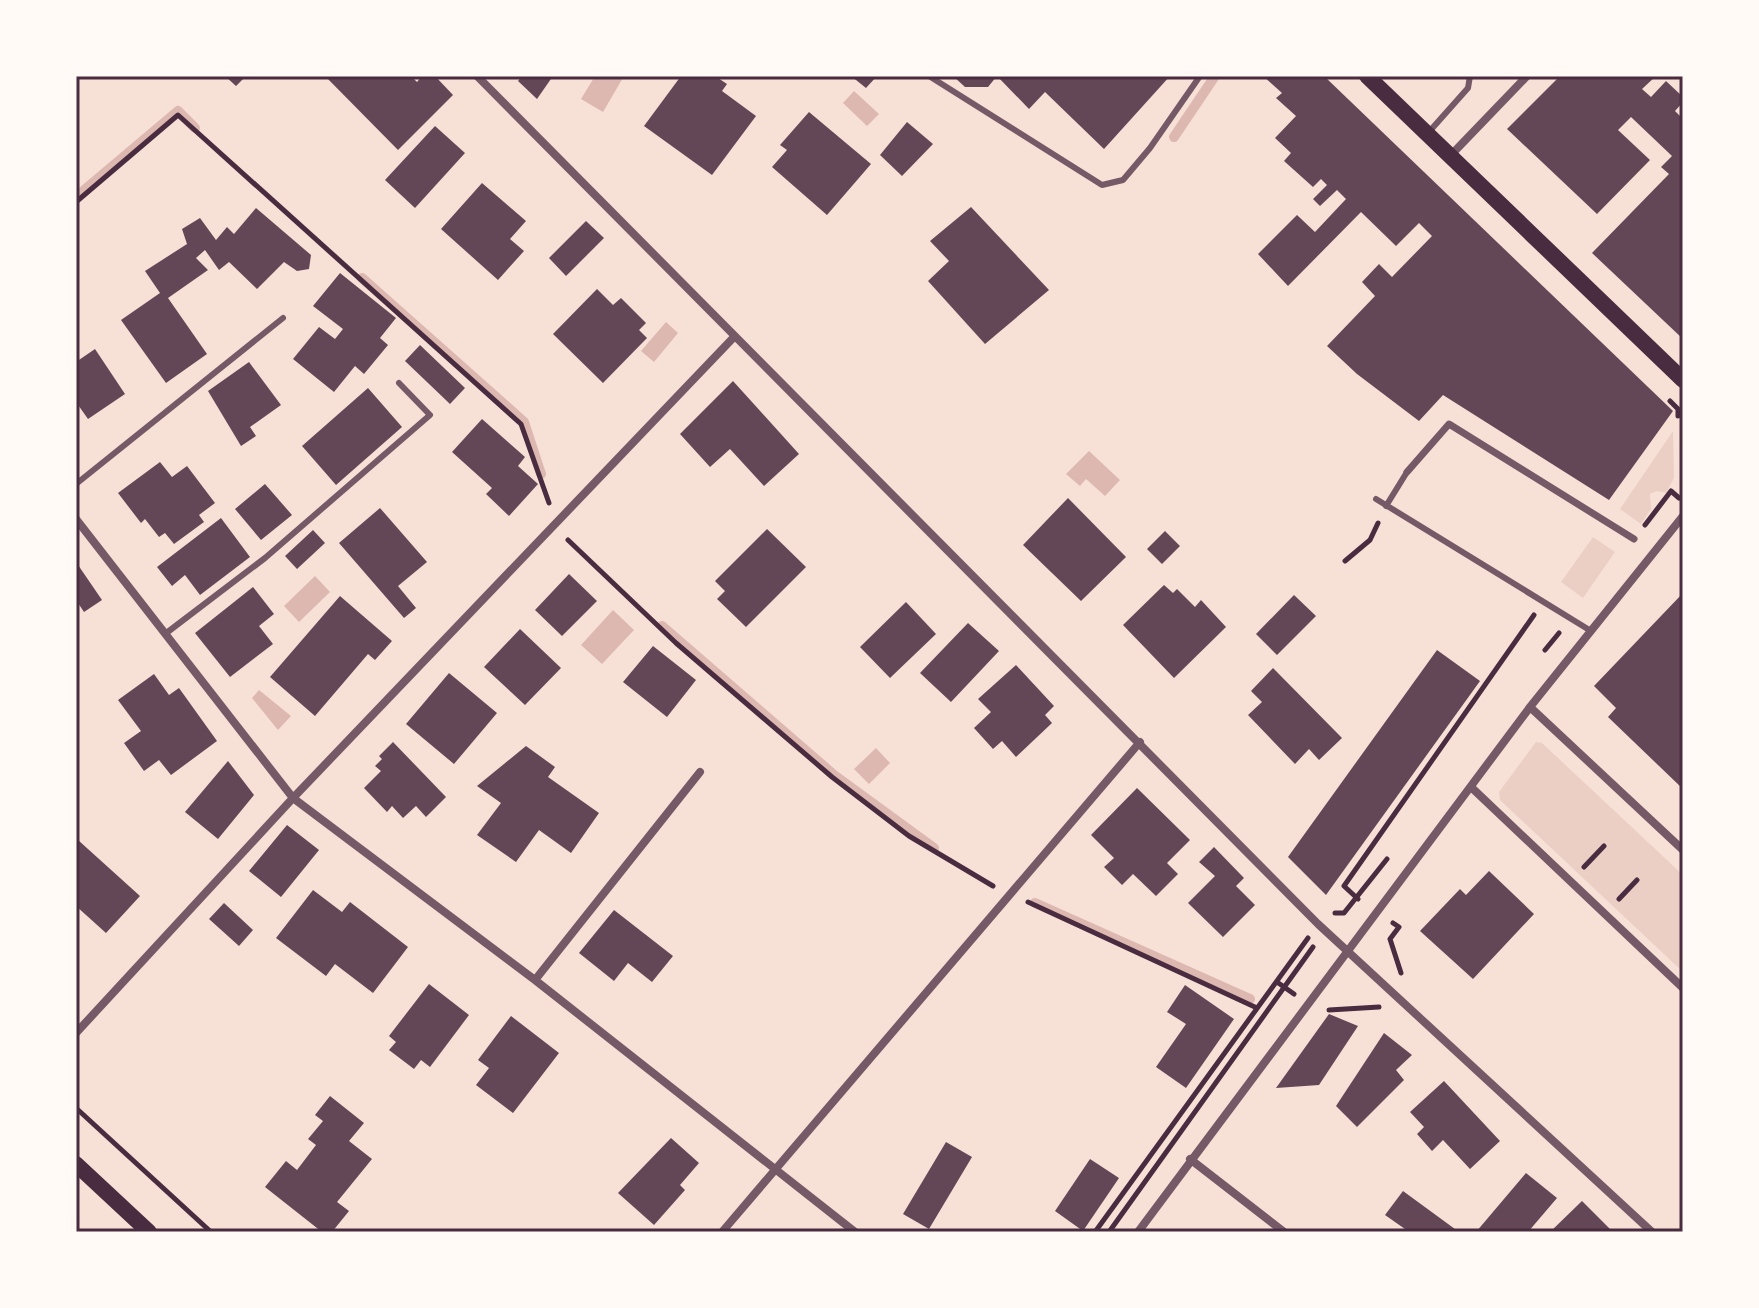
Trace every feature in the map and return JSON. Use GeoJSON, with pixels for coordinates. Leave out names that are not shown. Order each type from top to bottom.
{"type":"FeatureCollection","features":[{"type":"Feature","properties":{"kind":"main road"},"geometry":{"type":"LineString","coordinates":[[1367,76],[1683,380]]}},
{"type":"Feature","properties":{"kind":"main road"},"geometry":{"type":"LineString","coordinates":[[76,1164],[149,1232]]}},
{"type":"Feature","properties":{"kind":"street"},"geometry":{"type":"LineString","coordinates":[[477,76],[1318,924],[1652,1232]]}},
{"type":"Feature","properties":{"kind":"street"},"geometry":{"type":"LineString","coordinates":[[1451,155],[1527,76]]}},
{"type":"Feature","properties":{"kind":"street"},"geometry":{"type":"LineString","coordinates":[[76,1033],[293,798],[734,337]]}},
{"type":"Feature","properties":{"kind":"street"},"geometry":{"type":"LineString","coordinates":[[1407,472],[1449,424],[1634,539]]}},
{"type":"Feature","properties":{"kind":"street"},"geometry":{"type":"LineString","coordinates":[[1138,1232],[1530,707],[1683,516]]}},
{"type":"Feature","properties":{"kind":"street"},"geometry":{"type":"LineString","coordinates":[[76,519],[293,798],[535,980],[855,1232]]}},
{"type":"Feature","properties":{"kind":"street"},"geometry":{"type":"LineString","coordinates":[[1530,707],[1683,850]]}},
{"type":"Feature","properties":{"kind":"street"},"geometry":{"type":"LineString","coordinates":[[722,1232],[1140,742]]}},
{"type":"Feature","properties":{"kind":"street"},"geometry":{"type":"LineString","coordinates":[[535,980],[700,772]]}},
{"type":"Feature","properties":{"kind":"street"},"geometry":{"type":"LineString","coordinates":[[1471,787],[1683,988]]}},
{"type":"Feature","properties":{"kind":"street"},"geometry":{"type":"LineString","coordinates":[[1190,1159],[1284,1232]]}},
{"type":"Feature","properties":{"kind":"lane"},"geometry":{"type":"LineString","coordinates":[[929,76],[1102,185],[1123,180],[1150,148],[1200,76]]}},
{"type":"Feature","properties":{"kind":"lane"},"geometry":{"type":"LineString","coordinates":[[1428,133],[1468,88],[1470,76]]}},
{"type":"Feature","properties":{"kind":"lane"},"geometry":{"type":"LineString","coordinates":[[76,484],[283,318]]}},
{"type":"Feature","properties":{"kind":"lane"},"geometry":{"type":"LineString","coordinates":[[165,634],[265,558],[430,415],[399,383]]}},
{"type":"Feature","properties":{"kind":"lane"},"geometry":{"type":"LineString","coordinates":[[1386,506],[1407,472]]}},
{"type":"Feature","properties":{"kind":"lane"},"geometry":{"type":"LineString","coordinates":[[1376,499],[1591,631]]}},
{"type":"Feature","properties":{"kind":"path"},"geometry":{"type":"LineString","coordinates":[[76,202],[178,115],[521,424],[545,495],[570,544],[676,643],[832,777],[909,836],[970,875],[1257,1008]]}},
{"type":"Feature","properties":{"kind":"path"},"geometry":{"type":"LineString","coordinates":[[1345,561],[1370,540],[1386,506]]}},
{"type":"Feature","properties":{"kind":"path"},"geometry":{"type":"LineString","coordinates":[[1357,899],[1344,886],[1543,602]]}},
{"type":"Feature","properties":{"kind":"path"},"geometry":{"type":"LineString","coordinates":[[1583,868],[1604,846]]}},
{"type":"Feature","properties":{"kind":"path"},"geometry":{"type":"LineString","coordinates":[[1618,900],[1637,880]]}},
{"type":"Feature","properties":{"kind":"path"},"geometry":{"type":"LineString","coordinates":[[1095,1232],[1318,924]]}},
{"type":"Feature","properties":{"kind":"path"},"geometry":{"type":"LineString","coordinates":[[1109,1232],[1312,952],[1318,924]]}},
{"type":"Feature","properties":{"kind":"path"},"geometry":{"type":"LineString","coordinates":[[1277,982],[1286,988]]}},
{"type":"Feature","properties":{"kind":"path"},"geometry":{"type":"LineString","coordinates":[[76,1108],[211,1232]]}},
{"type":"Feature","properties":{"kind":"shaded area"},"geometry":{"type":"Polygon","coordinates":[[[595,76],[624,76],[603,112],[581,99],[595,76]]]}},
{"type":"Feature","properties":{"kind":"shaded area"},"geometry":{"type":"Polygon","coordinates":[[[854,91],[879,114],[867,126],[843,103],[854,91]]]}},
{"type":"Feature","properties":{"kind":"shaded area"},"geometry":{"type":"Polygon","coordinates":[[[666,322],[678,333],[654,362],[641,351],[666,322]]]}},
{"type":"Feature","properties":{"kind":"shaded area"},"geometry":{"type":"Polygon","coordinates":[[[1673,431],[1674,478],[1666,493],[1657,491],[1650,494],[1651,509],[1641,524],[1620,509],[1673,431]]]}},
{"type":"Feature","properties":{"kind":"shaded area"},"geometry":{"type":"Polygon","coordinates":[[[1089,451],[1120,480],[1105,496],[1086,479],[1080,486],[1066,474],[1089,451]]]}},
{"type":"Feature","properties":{"kind":"shaded area"},"geometry":{"type":"Polygon","coordinates":[[[1593,537],[1615,552],[1583,598],[1561,582],[1593,537]]]}},
{"type":"Feature","properties":{"kind":"shaded area"},"geometry":{"type":"Polygon","coordinates":[[[315,576],[330,592],[299,622],[284,606],[315,576]]]}},
{"type":"Feature","properties":{"kind":"shaded area"},"geometry":{"type":"Polygon","coordinates":[[[613,610],[634,630],[602,664],[581,645],[613,610]]]}},
{"type":"Feature","properties":{"kind":"shaded area"},"geometry":{"type":"Polygon","coordinates":[[[259,690],[291,716],[278,730],[252,698],[259,690]]]}},
{"type":"Feature","properties":{"kind":"shaded area"},"geometry":{"type":"Polygon","coordinates":[[[1536,742],[1542,743],[1683,875],[1683,972],[1500,800],[1499,792],[1536,742]]]}},
{"type":"Feature","properties":{"kind":"shaded area"},"geometry":{"type":"Polygon","coordinates":[[[876,748],[890,763],[869,784],[854,769],[876,748]]]}},
{"type":"Feature","properties":{"kind":"building"},"geometry":{"type":"Polygon","coordinates":[[[225,76],[246,76],[236,86],[225,76]]]}},
{"type":"Feature","properties":{"kind":"building"},"geometry":{"type":"Polygon","coordinates":[[[325,76],[411,76],[417,82],[422,76],[435,76],[453,95],[398,150],[325,76]]]}},
{"type":"Feature","properties":{"kind":"building"},"geometry":{"type":"Polygon","coordinates":[[[522,76],[553,76],[537,99],[518,81],[522,76]]]}},
{"type":"Feature","properties":{"kind":"building"},"geometry":{"type":"Polygon","coordinates":[[[681,76],[715,76],[727,84],[722,91],[756,116],[712,175],[644,126],[681,76]]]}},
{"type":"Feature","properties":{"kind":"building"},"geometry":{"type":"Polygon","coordinates":[[[851,76],[877,76],[866,88],[851,76]]]}},
{"type":"Feature","properties":{"kind":"building"},"geometry":{"type":"Polygon","coordinates":[[[953,76],[997,76],[988,87],[965,87],[953,76]]]}},
{"type":"Feature","properties":{"kind":"building"},"geometry":{"type":"Polygon","coordinates":[[[997,76],[1170,76],[1104,149],[1045,92],[1029,109],[997,76]]]}},
{"type":"Feature","properties":{"kind":"building"},"geometry":{"type":"Polygon","coordinates":[[[1263,76],[1324,76],[1673,411],[1609,500],[1443,395],[1419,421],[1357,374],[1327,346],[1375,296],[1362,282],[1379,264],[1392,277],[1432,236],[1419,223],[1396,246],[1361,212],[1288,286],[1258,254],[1297,215],[1315,232],[1346,199],[1337,190],[1320,206],[1313,199],[1327,185],[1321,179],[1313,187],[1284,161],[1291,153],[1275,138],[1296,116],[1276,98],[1282,93],[1263,76]]]}},
{"type":"Feature","properties":{"kind":"building"},"geometry":{"type":"Polygon","coordinates":[[[1560,76],[1656,76],[1642,89],[1651,97],[1666,81],[1683,97],[1683,102],[1675,111],[1683,119],[1683,339],[1592,253],[1669,174],[1661,167],[1672,156],[1631,117],[1618,130],[1650,160],[1597,214],[1507,129],[1560,76]]]}},
{"type":"Feature","properties":{"kind":"building"},"geometry":{"type":"Polygon","coordinates":[[[809,112],[871,164],[827,215],[772,167],[787,150],[780,145],[809,112]]]}},
{"type":"Feature","properties":{"kind":"building"},"geometry":{"type":"Polygon","coordinates":[[[907,122],[933,144],[902,176],[880,155],[907,122]]]}},
{"type":"Feature","properties":{"kind":"building"},"geometry":{"type":"Polygon","coordinates":[[[435,126],[465,153],[415,208],[385,180],[435,126]]]}},
{"type":"Feature","properties":{"kind":"building"},"geometry":{"type":"Polygon","coordinates":[[[482,183],[526,221],[510,239],[524,251],[498,280],[441,229],[482,183]]]}},
{"type":"Feature","properties":{"kind":"building"},"geometry":{"type":"Polygon","coordinates":[[[971,207],[1049,290],[985,344],[928,281],[949,261],[930,241],[971,207]]]}},
{"type":"Feature","properties":{"kind":"building"},"geometry":{"type":"Polygon","coordinates":[[[256,208],[311,255],[309,269],[297,271],[284,262],[257,289],[229,262],[219,270],[205,250],[196,258],[208,270],[168,298],[207,354],[166,383],[121,320],[160,293],[145,271],[187,244],[182,229],[200,218],[216,240],[227,227],[234,234],[256,208]]]}},
{"type":"Feature","properties":{"kind":"building"},"geometry":{"type":"Polygon","coordinates":[[[586,221],[604,238],[566,276],[549,258],[586,221]]]}},
{"type":"Feature","properties":{"kind":"building"},"geometry":{"type":"Polygon","coordinates":[[[340,273],[396,318],[380,338],[388,345],[364,374],[355,366],[334,392],[293,359],[319,327],[335,339],[343,329],[313,306],[340,273]]]}},
{"type":"Feature","properties":{"kind":"building"},"geometry":{"type":"Polygon","coordinates":[[[597,289],[613,305],[621,298],[646,323],[639,330],[647,338],[603,383],[553,334],[597,289]]]}},
{"type":"Feature","properties":{"kind":"building"},"geometry":{"type":"Polygon","coordinates":[[[420,345],[465,388],[450,404],[405,361],[420,345]]]}},
{"type":"Feature","properties":{"kind":"building"},"geometry":{"type":"Polygon","coordinates":[[[95,349],[125,394],[88,419],[76,402],[76,362],[95,349]]]}},
{"type":"Feature","properties":{"kind":"building"},"geometry":{"type":"Polygon","coordinates":[[[249,362],[281,405],[250,427],[256,436],[241,446],[208,391],[249,362]]]}},
{"type":"Feature","properties":{"kind":"building"},"geometry":{"type":"Polygon","coordinates":[[[733,381],[799,454],[764,486],[730,449],[710,467],[680,434],[733,381]]]}},
{"type":"Feature","properties":{"kind":"building"},"geometry":{"type":"Polygon","coordinates":[[[368,388],[402,427],[336,485],[302,446],[368,388]]]}},
{"type":"Feature","properties":{"kind":"building"},"geometry":{"type":"Polygon","coordinates":[[[482,419],[525,457],[518,466],[538,484],[509,516],[486,494],[492,488],[452,452],[482,419]]]}},
{"type":"Feature","properties":{"kind":"building"},"geometry":{"type":"Polygon","coordinates":[[[160,462],[172,477],[187,466],[215,503],[199,515],[204,522],[174,544],[165,533],[159,537],[145,519],[141,523],[118,493],[160,462]]]}},
{"type":"Feature","properties":{"kind":"building"},"geometry":{"type":"Polygon","coordinates":[[[265,484],[292,515],[261,540],[235,509],[265,484]]]}},
{"type":"Feature","properties":{"kind":"building"},"geometry":{"type":"Polygon","coordinates":[[[1068,498],[1126,557],[1081,601],[1023,545],[1068,498]]]}},
{"type":"Feature","properties":{"kind":"building"},"geometry":{"type":"Polygon","coordinates":[[[380,508],[427,562],[398,586],[416,608],[404,618],[339,543],[380,508]]]}},
{"type":"Feature","properties":{"kind":"building"},"geometry":{"type":"Polygon","coordinates":[[[221,518],[250,557],[200,595],[185,575],[172,586],[157,567],[221,518]]]}},
{"type":"Feature","properties":{"kind":"building"},"geometry":{"type":"Polygon","coordinates":[[[767,529],[806,567],[746,627],[717,599],[725,591],[715,581],[767,529]]]}},
{"type":"Feature","properties":{"kind":"building"},"geometry":{"type":"Polygon","coordinates":[[[313,530],[325,543],[297,569],[285,556],[313,530]]]}},
{"type":"Feature","properties":{"kind":"building"},"geometry":{"type":"Polygon","coordinates":[[[1165,531],[1180,546],[1162,564],[1147,549],[1165,531]]]}},
{"type":"Feature","properties":{"kind":"building"},"geometry":{"type":"Polygon","coordinates":[[[76,562],[102,600],[84,612],[76,600],[76,562]]]}},
{"type":"Feature","properties":{"kind":"building"},"geometry":{"type":"Polygon","coordinates":[[[569,574],[597,601],[562,636],[535,610],[569,574]]]}},
{"type":"Feature","properties":{"kind":"building"},"geometry":{"type":"Polygon","coordinates":[[[1164,585],[1173,593],[1177,589],[1195,607],[1201,600],[1226,627],[1174,678],[1123,625],[1164,585]]]}},
{"type":"Feature","properties":{"kind":"building"},"geometry":{"type":"Polygon","coordinates":[[[253,587],[274,614],[259,626],[273,644],[230,677],[195,633],[253,587]]]}},
{"type":"Feature","properties":{"kind":"building"},"geometry":{"type":"Polygon","coordinates":[[[1683,593],[1683,789],[1608,717],[1616,708],[1594,686],[1683,593]]]}},
{"type":"Feature","properties":{"kind":"building"},"geometry":{"type":"Polygon","coordinates":[[[1294,595],[1316,616],[1277,655],[1256,634],[1294,595]]]}},
{"type":"Feature","properties":{"kind":"building"},"geometry":{"type":"Polygon","coordinates":[[[340,596],[392,641],[375,660],[368,654],[315,716],[270,677],[340,596]]]}},
{"type":"Feature","properties":{"kind":"building"},"geometry":{"type":"Polygon","coordinates":[[[906,602],[936,634],[890,678],[860,647],[906,602]]]}},
{"type":"Feature","properties":{"kind":"building"},"geometry":{"type":"Polygon","coordinates":[[[968,623],[999,651],[951,702],[920,673],[968,623]]]}},
{"type":"Feature","properties":{"kind":"building"},"geometry":{"type":"Polygon","coordinates":[[[520,629],[561,668],[525,705],[484,667],[520,629]]]}},
{"type":"Feature","properties":{"kind":"building"},"geometry":{"type":"Polygon","coordinates":[[[653,646],[696,680],[667,717],[623,682],[653,646]]]}},
{"type":"Feature","properties":{"kind":"building"},"geometry":{"type":"Polygon","coordinates":[[[1437,650],[1480,681],[1326,895],[1288,857],[1437,650]]]}},
{"type":"Feature","properties":{"kind":"building"},"geometry":{"type":"Polygon","coordinates":[[[1016,665],[1054,706],[1045,715],[1052,723],[1016,757],[1002,741],[993,749],[974,728],[991,712],[978,699],[1016,665]]]}},
{"type":"Feature","properties":{"kind":"building"},"geometry":{"type":"Polygon","coordinates":[[[1273,668],[1342,738],[1319,760],[1309,749],[1295,764],[1248,715],[1262,702],[1251,691],[1273,668]]]}},
{"type":"Feature","properties":{"kind":"building"},"geometry":{"type":"Polygon","coordinates":[[[449,673],[497,713],[454,764],[406,724],[449,673]]]}},
{"type":"Feature","properties":{"kind":"building"},"geometry":{"type":"Polygon","coordinates":[[[154,674],[169,695],[179,688],[217,741],[171,775],[159,760],[144,771],[124,743],[141,731],[118,700],[154,674]]]}},
{"type":"Feature","properties":{"kind":"building"},"geometry":{"type":"Polygon","coordinates":[[[393,742],[446,797],[426,817],[416,806],[403,818],[392,806],[387,812],[364,788],[381,771],[375,766],[382,759],[379,756],[393,742]]]}},
{"type":"Feature","properties":{"kind":"building"},"geometry":{"type":"Polygon","coordinates":[[[526,746],[555,767],[548,777],[599,813],[571,853],[539,830],[516,862],[477,835],[501,803],[477,786],[526,746]]]}},
{"type":"Feature","properties":{"kind":"building"},"geometry":{"type":"Polygon","coordinates":[[[228,761],[254,795],[218,839],[185,812],[228,761]]]}},
{"type":"Feature","properties":{"kind":"building"},"geometry":{"type":"Polygon","coordinates":[[[1137,788],[1190,840],[1167,863],[1178,874],[1156,896],[1133,874],[1122,885],[1104,867],[1114,858],[1091,835],[1137,788]]]}},
{"type":"Feature","properties":{"kind":"building"},"geometry":{"type":"Polygon","coordinates":[[[287,825],[319,850],[281,897],[249,871],[287,825]]]}},
{"type":"Feature","properties":{"kind":"building"},"geometry":{"type":"Polygon","coordinates":[[[78,840],[140,896],[106,933],[76,906],[78,840]]]}},
{"type":"Feature","properties":{"kind":"building"},"geometry":{"type":"Polygon","coordinates":[[[1214,847],[1244,878],[1236,886],[1255,905],[1223,937],[1188,903],[1215,876],[1199,862],[1214,847]]]}},
{"type":"Feature","properties":{"kind":"building"},"geometry":{"type":"Polygon","coordinates":[[[1489,871],[1534,914],[1473,979],[1420,931],[1460,889],[1466,895],[1489,871]]]}},
{"type":"Feature","properties":{"kind":"building"},"geometry":{"type":"Polygon","coordinates":[[[313,890],[342,912],[350,902],[408,947],[373,993],[335,964],[326,976],[276,938],[313,890]]]}},
{"type":"Feature","properties":{"kind":"building"},"geometry":{"type":"Polygon","coordinates":[[[224,903],[253,930],[239,946],[209,919],[224,903]]]}},
{"type":"Feature","properties":{"kind":"building"},"geometry":{"type":"Polygon","coordinates":[[[614,910],[673,956],[652,982],[628,963],[614,981],[579,953],[614,910]]]}},
{"type":"Feature","properties":{"kind":"building"},"geometry":{"type":"Polygon","coordinates":[[[429,984],[469,1015],[430,1067],[421,1060],[414,1069],[389,1050],[396,1042],[389,1036],[429,984]]]}},
{"type":"Feature","properties":{"kind":"building"},"geometry":{"type":"Polygon","coordinates":[[[1185,985],[1234,1019],[1186,1088],[1156,1067],[1186,1024],[1167,1012],[1185,985]]]}},
{"type":"Feature","properties":{"kind":"building"},"geometry":{"type":"Polygon","coordinates":[[[1329,1014],[1358,1026],[1319,1085],[1276,1088],[1329,1014]]]}},
{"type":"Feature","properties":{"kind":"building"},"geometry":{"type":"Polygon","coordinates":[[[511,1016],[559,1053],[513,1113],[476,1085],[489,1068],[478,1060],[511,1016]]]}},
{"type":"Feature","properties":{"kind":"building"},"geometry":{"type":"Polygon","coordinates":[[[1384,1033],[1412,1055],[1396,1070],[1404,1080],[1357,1127],[1336,1106],[1384,1033]]]}},
{"type":"Feature","properties":{"kind":"building"},"geometry":{"type":"Polygon","coordinates":[[[1444,1081],[1500,1141],[1470,1169],[1443,1140],[1432,1151],[1417,1134],[1424,1127],[1410,1112],[1444,1081]]]}},
{"type":"Feature","properties":{"kind":"building"},"geometry":{"type":"Polygon","coordinates":[[[330,1096],[364,1123],[349,1141],[372,1159],[337,1202],[349,1211],[332,1232],[322,1232],[265,1187],[286,1161],[297,1170],[316,1145],[308,1139],[323,1121],[315,1115],[330,1096]]]}},
{"type":"Feature","properties":{"kind":"building"},"geometry":{"type":"Polygon","coordinates":[[[671,1138],[699,1163],[680,1185],[685,1190],[654,1225],[618,1193],[671,1138]]]}},
{"type":"Feature","properties":{"kind":"building"},"geometry":{"type":"Polygon","coordinates":[[[946,1142],[972,1157],[929,1229],[903,1214],[946,1142]]]}},
{"type":"Feature","properties":{"kind":"building"},"geometry":{"type":"Polygon","coordinates":[[[1090,1159],[1119,1178],[1083,1231],[1055,1211],[1090,1159]]]}},
{"type":"Feature","properties":{"kind":"building"},"geometry":{"type":"Polygon","coordinates":[[[1526,1173],[1557,1198],[1528,1232],[1476,1232],[1526,1173]]]}},
{"type":"Feature","properties":{"kind":"building"},"geometry":{"type":"Polygon","coordinates":[[[1403,1191],[1459,1232],[1403,1232],[1405,1229],[1385,1215],[1403,1191]]]}},
{"type":"Feature","properties":{"kind":"building"},"geometry":{"type":"Polygon","coordinates":[[[1582,1201],[1613,1232],[1550,1232],[1582,1201]]]}},
{"type":"Feature","properties":{"kind":"waterway"},"geometry":{"type":"LineString","coordinates":[[1174,137],[1215,76]]}},
{"type":"Feature","properties":{"kind":"waterway"},"geometry":{"type":"LineString","coordinates":[[76,197],[178,111],[195,128]]}},
{"type":"Feature","properties":{"kind":"waterway"},"geometry":{"type":"LineString","coordinates":[[362,278],[524,422],[541,474]]}},
{"type":"Feature","properties":{"kind":"waterway"},"geometry":{"type":"LineString","coordinates":[[662,626],[834,775],[934,848]]}},
{"type":"Feature","properties":{"kind":"waterway"},"geometry":{"type":"LineString","coordinates":[[1035,903],[1250,999]]}}]}
